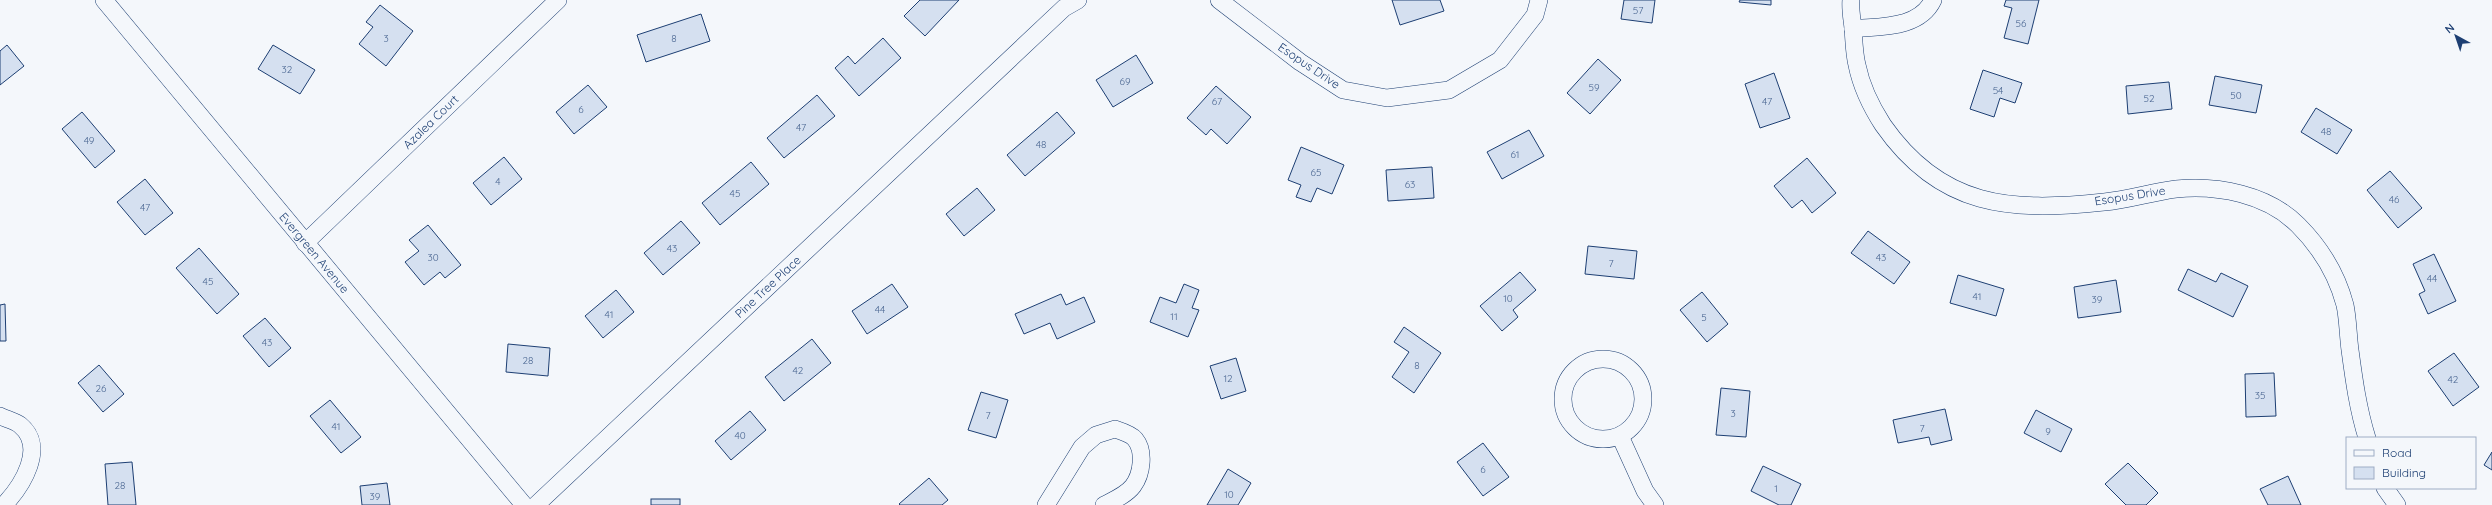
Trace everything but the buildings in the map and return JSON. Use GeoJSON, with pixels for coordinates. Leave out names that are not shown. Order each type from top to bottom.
{"type":"FeatureCollection","features":[{"type":"Feature","properties":{"kind":"street","name":"Evergreen Avenue"},"geometry":{"type":"LineString","coordinates":[[104,0],[524,505]]}},
{"type":"Feature","properties":{"kind":"street","name":"Azalea Court"},"geometry":{"type":"LineString","coordinates":[[305,243],[558,0]]}},
{"type":"Feature","properties":{"kind":"street","name":"Pine Tree Place"},"geometry":{"type":"LineString","coordinates":[[536,505],[1064,8],[1078,0]]}},
{"type":"Feature","properties":{"kind":"street","name":"Esopus Drive"},"geometry":{"type":"LineString","coordinates":[[1219,0],[1300,62],[1343,90],[1387,98],[1449,90],[1500,60],[1535,15],[1539,0]]}},
{"type":"Feature","properties":{"kind":"street","name":"Esopus Drive"},"geometry":{"type":"LineString","coordinates":[[1851,0],[1857,66],[1876,114],[1894,140],[1924,172],[1946,186],[1970,196],[2000,204],[2024,206],[2105,202],[2176,189],[2206,188],[2232,191],[2259,200],[2287,215],[2321,252],[2335,277],[2345,306],[2359,414],[2367,437]]}},
{"type":"Feature","properties":{"kind":"street"},"geometry":{"type":"LineString","coordinates":[[1853,29],[1905,24],[1919,17],[1933,0]]}},
{"type":"Feature","properties":{"kind":"street"},"geometry":{"type":"LineString","coordinates":[[1608,359],[1619,362],[1629,368],[1642,387],[1643,398],[1640,415],[1630,429],[1620,436],[1609,439],[1587,436],[1578,430],[1565,412],[1563,400],[1567,384],[1576,370],[1586,364],[1608,359]]}},
{"type":"Feature","properties":{"kind":"street"},"geometry":{"type":"LineString","coordinates":[[0,416],[20,425],[31,440],[33,453],[21,483],[4,505]]}},
{"type":"Feature","properties":{"kind":"street"},"geometry":{"type":"LineString","coordinates":[[1046,505],[1082,447],[1096,435],[1115,429],[1134,438],[1140,450],[1142,464],[1133,486],[1119,497],[1104,505]]}},
{"type":"Feature","properties":{"kind":"street"},"geometry":{"type":"LineString","coordinates":[[1620,436],[1645,492],[1655,505]]}},
{"type":"Feature","properties":{"kind":"street"},"geometry":{"type":"LineString","coordinates":[[2386,489],[2397,505]]}}]}
